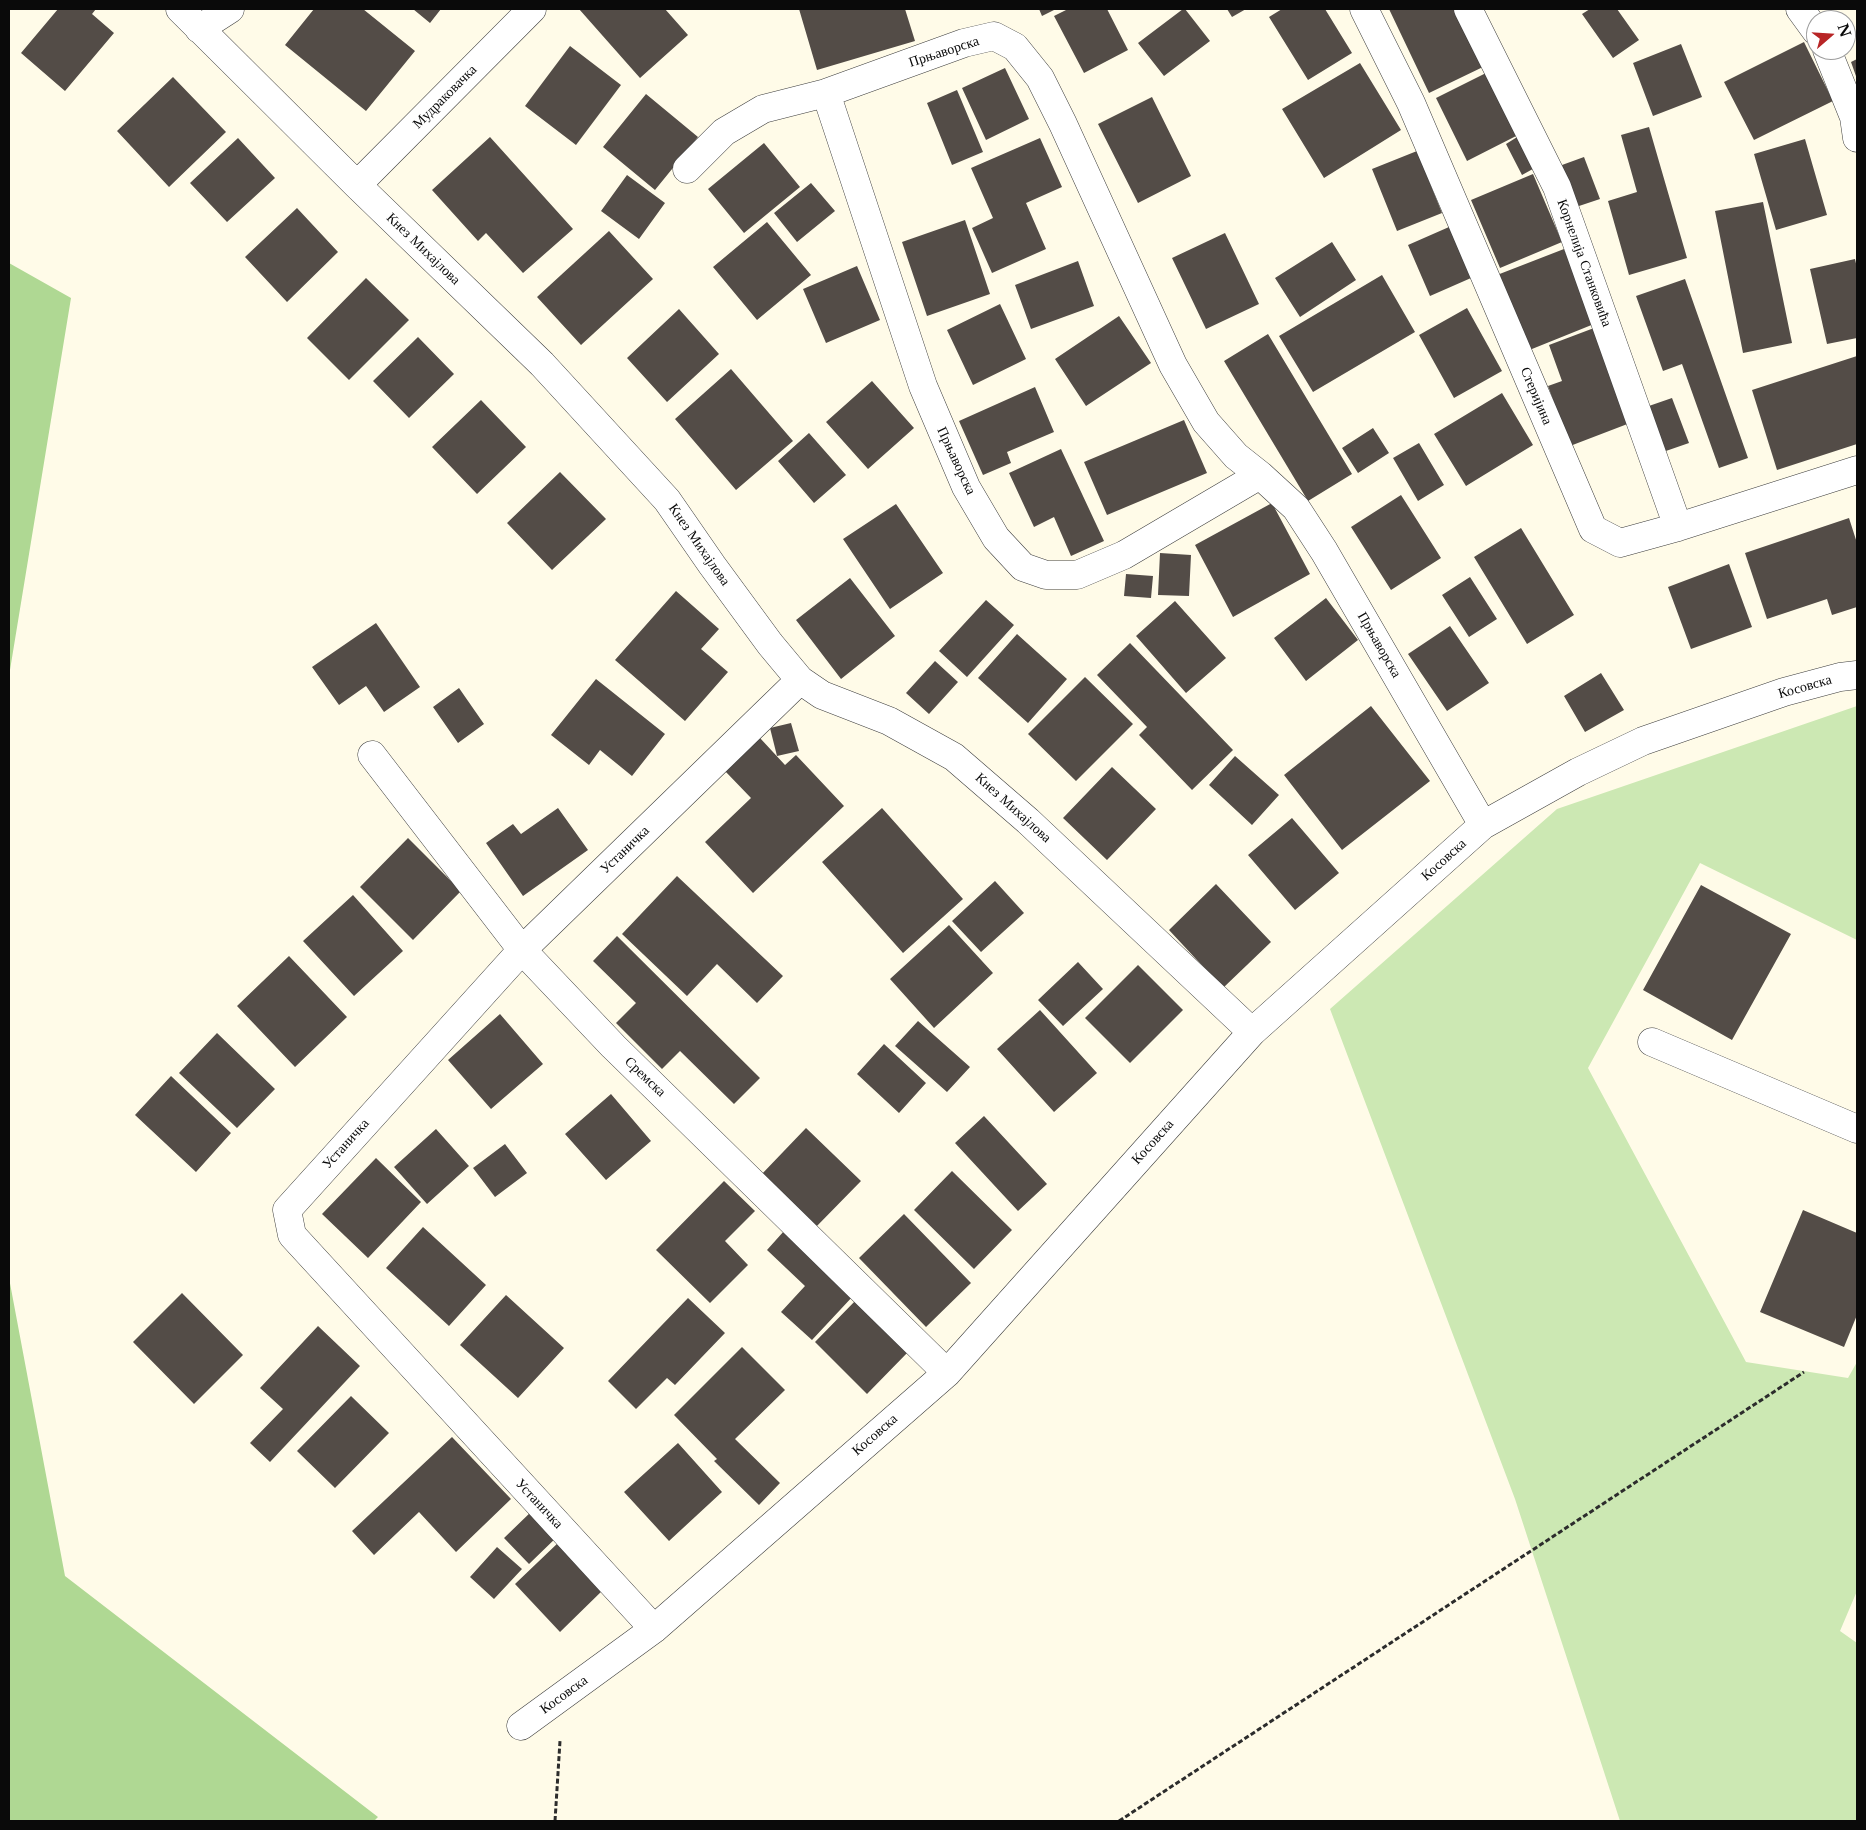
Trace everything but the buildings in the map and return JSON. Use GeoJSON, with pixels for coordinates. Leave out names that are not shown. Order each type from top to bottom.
{"type":"FeatureCollection","features":[{"type":"Feature","properties":{"kind":"street","name":"Кнез Михајлова"},"geometry":{"type":"LineString","coordinates":[[180,9],[357,186],[542,364],[667,500],[723,581],[770,644],[800,680],[822,695],[889,721],[954,757],[1028,821],[1252,1032]]}},
{"type":"Feature","properties":{"kind":"street"},"geometry":{"type":"LineString","coordinates":[[199,29],[230,9]]}},
{"type":"Feature","properties":{"kind":"street","name":"Мудраковачка"},"geometry":{"type":"LineString","coordinates":[[357,186],[532,9]]}},
{"type":"Feature","properties":{"kind":"street","name":"Стеријина"},"geometry":{"type":"LineString","coordinates":[[1364,9],[1411,103],[1593,528],[1620,543],[1678,527],[1857,470]]}},
{"type":"Feature","properties":{"kind":"street","name":"Корнелија Станковића"},"geometry":{"type":"LineString","coordinates":[[1468,9],[1557,187],[1678,527]]}},
{"type":"Feature","properties":{"kind":"street","name":"Прњаворска"},"geometry":{"type":"LineString","coordinates":[[687,169],[724,132],[763,109],[826,93],[964,43],[994,36],[1015,47],[1040,78],[1063,124],[1173,365],[1206,422],[1236,456],[1296,508],[1324,551],[1483,825]]}},
{"type":"Feature","properties":{"kind":"street"},"geometry":{"type":"LineString","coordinates":[[1831,60],[1854,117],[1857,138]]}},
{"type":"Feature","properties":{"kind":"street","name":"Прњаворска"},"geometry":{"type":"LineString","coordinates":[[826,93],[923,386],[966,487],[996,538],[1023,568],[1046,575],[1077,575],[1124,555],[1260,475]]}},
{"type":"Feature","properties":{"kind":"street","name":"Косовска"},"geometry":{"type":"LineString","coordinates":[[522,1726],[654,1629],[947,1373],[1252,1032],[1483,825],[1578,772],[1643,741],[1784,692],[1840,677],[1857,675]]}},
{"type":"Feature","properties":{"kind":"street","name":"Устаничка"},"geometry":{"type":"LineString","coordinates":[[654,1629],[292,1235],[287,1210],[522,950],[800,680]]}},
{"type":"Feature","properties":{"kind":"street","name":"Сремска"},"geometry":{"type":"LineString","coordinates":[[372,755],[522,950],[614,1046],[947,1373]]}},
{"type":"Feature","properties":{"kind":"street"},"geometry":{"type":"LineString","coordinates":[[1652,1042],[1857,1129]]}},
{"type":"Feature","properties":{"kind":"path"},"geometry":{"type":"LineString","coordinates":[[1119,1821],[1804,1372]]}},
{"type":"Feature","properties":{"kind":"path"},"geometry":{"type":"LineString","coordinates":[[555,1701],[561,1728],[555,1821]]}},
{"type":"Feature","properties":{"kind":"path"},"geometry":{"type":"LineString","coordinates":[[1119,1821],[1124,1821]]}},
{"type":"Feature","properties":{"kind":"green space"},"geometry":{"type":"Polygon","coordinates":[[[9,263],[71,298],[9,676],[9,263]]]}},
{"type":"Feature","properties":{"kind":"green space"},"geometry":{"type":"Polygon","coordinates":[[[1857,706],[1857,940],[1700,863],[1588,1068],[1746,1362],[1848,1378],[1857,1362],[1857,1591],[1840,1631],[1857,1643],[1857,1821],[1620,1821],[1515,1499],[1330,1009],[1557,809],[1857,706]]]}},
{"type":"Feature","properties":{"kind":"green space"},"geometry":{"type":"Polygon","coordinates":[[[9,1278],[65,1576],[378,1817],[374,1821],[9,1821],[9,1278]]]}}]}
